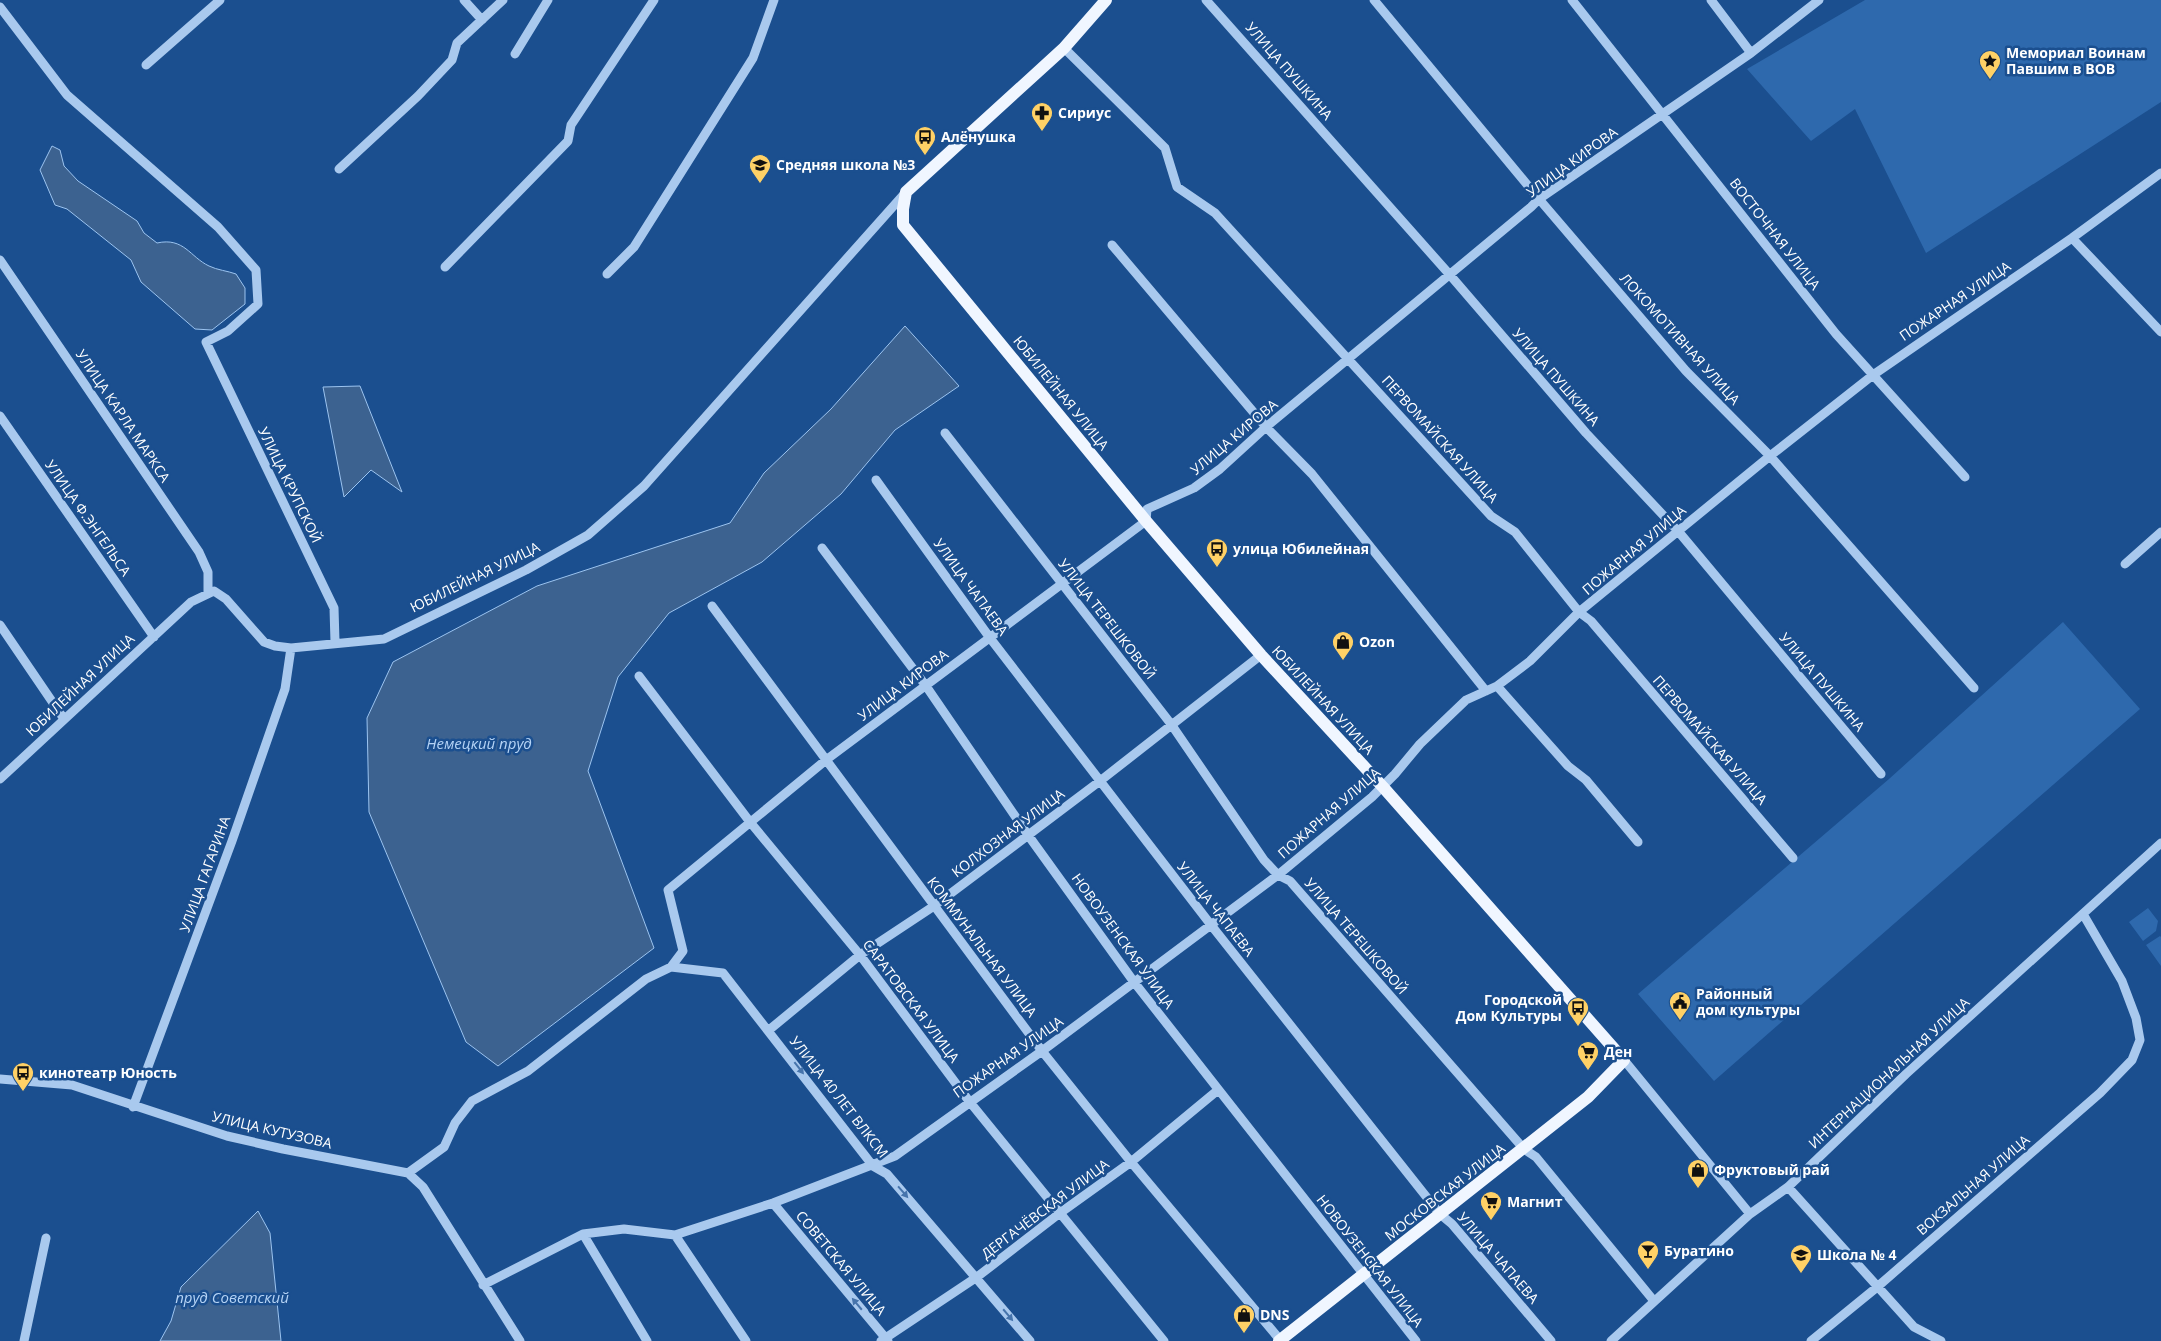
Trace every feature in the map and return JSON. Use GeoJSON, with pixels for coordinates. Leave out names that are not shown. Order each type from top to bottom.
{"type":"FeatureCollection","features":[{"type":"Feature","properties":{"kind":"main road","name":"ЮБИЛЕЙНАЯ УЛИЦА"},"geometry":{"type":"LineString","coordinates":[[1106,0],[1064,48],[906,192],[903,225],[1146,521],[1261,655],[1383,787],[1624,1060]]}},
{"type":"Feature","properties":{"kind":"main road","name":"МОСКОВСКАЯ УЛИЦА"},"geometry":{"type":"LineString","coordinates":[[1280,1341],[1588,1097],[1624,1060]]}},
{"type":"Feature","properties":{"kind":"street"},"geometry":{"type":"LineString","coordinates":[[146,66],[220,0]]}},
{"type":"Feature","properties":{"kind":"street"},"geometry":{"type":"LineString","coordinates":[[464,0],[482,20]]}},
{"type":"Feature","properties":{"kind":"street"},"geometry":{"type":"LineString","coordinates":[[339,169],[418,96],[452,60],[457,43],[503,0]]}},
{"type":"Feature","properties":{"kind":"street"},"geometry":{"type":"LineString","coordinates":[[515,54],[548,0]]}},
{"type":"Feature","properties":{"kind":"street"},"geometry":{"type":"LineString","coordinates":[[445,267],[568,142],[571,125],[654,0]]}},
{"type":"Feature","properties":{"kind":"street"},"geometry":{"type":"LineString","coordinates":[[607,274],[634,247],[753,58],[774,0]]}},
{"type":"Feature","properties":{"kind":"street","name":"УЛИЦА ПУШКИНА"},"geometry":{"type":"LineString","coordinates":[[1206,0],[1450,275],[1586,433],[1678,531],[1881,774]]}},
{"type":"Feature","properties":{"kind":"street","name":"ЛОКОМОТИВНАЯ УЛИЦА"},"geometry":{"type":"LineString","coordinates":[[1374,0],[1539,199],[1686,370],[1770,456],[1974,688]]}},
{"type":"Feature","properties":{"kind":"street","name":"ВОСТОЧНАЯ УЛИЦА"},"geometry":{"type":"LineString","coordinates":[[1572,0],[1836,334],[1965,477]]}},
{"type":"Feature","properties":{"kind":"street"},"geometry":{"type":"LineString","coordinates":[[1711,0],[1751,53]]}},
{"type":"Feature","properties":{"kind":"street","name":"УЛИЦА КИРОВА"},"geometry":{"type":"LineString","coordinates":[[671,967],[683,951],[668,890],[826,760],[1146,521],[1147,509],[1194,488],[1220,469],[1266,427],[1539,199],[1751,53],[1819,0]]}},
{"type":"Feature","properties":{"kind":"street","name":"УЛИЦА КРУПСКОЙ"},"geometry":{"type":"LineString","coordinates":[[0,7],[67,95],[218,227],[256,270],[258,304],[228,331],[206,342],[334,608],[335,642]]}},
{"type":"Feature","properties":{"kind":"street","name":"ПЕРВОМАЙСКАЯ УЛИЦА"},"geometry":{"type":"LineString","coordinates":[[1064,48],[1165,148],[1178,187],[1215,213],[1492,516],[1515,532],[1579,612],[1591,621],[1793,858]]}},
{"type":"Feature","properties":{"kind":"street","name":"ПОЖАРНАЯ УЛИЦА"},"geometry":{"type":"LineString","coordinates":[[483,1285],[583,1234],[624,1229],[675,1235],[773,1203],[895,1156],[969,1101],[1042,1051],[1278,875],[1383,787],[1420,744],[1466,700],[1497,686],[1530,661],[1579,612],[1874,374],[2072,238],[2161,173]]}},
{"type":"Feature","properties":{"kind":"street","name":"ЮБИЛЕЙНАЯ УЛИЦА"},"geometry":{"type":"LineString","coordinates":[[0,779],[191,602],[208,593],[214,591],[226,599],[264,642],[275,646],[291,648],[335,642],[384,639],[526,570],[588,535],[644,486],[906,192]]}},
{"type":"Feature","properties":{"kind":"street"},"geometry":{"type":"LineString","coordinates":[[2072,238],[2161,332]]}},
{"type":"Feature","properties":{"kind":"street"},"geometry":{"type":"LineString","coordinates":[[1112,245],[1266,427],[1312,474],[1486,691]]}},
{"type":"Feature","properties":{"kind":"street","name":"УЛИЦА КАРЛА МАРКСА"},"geometry":{"type":"LineString","coordinates":[[0,260],[199,552],[208,572],[208,593]]}},
{"type":"Feature","properties":{"kind":"street","name":"УЛИЦА Ф.ЭНГЕЛЬСА"},"geometry":{"type":"LineString","coordinates":[[0,416],[154,637]]}},
{"type":"Feature","properties":{"kind":"street","name":"УЛИЦА ТЕРЕШКОВОЙ"},"geometry":{"type":"LineString","coordinates":[[945,433],[1171,724],[1264,860],[1278,875],[1290,881],[1524,1149],[1536,1157],[1654,1300]]}},
{"type":"Feature","properties":{"kind":"street","name":"УЛИЦА ЧАПАЕВА"},"geometry":{"type":"LineString","coordinates":[[876,480],[990,638],[1211,925],[1440,1214],[1452,1224],[1551,1341]]}},
{"type":"Feature","properties":{"kind":"street"},"geometry":{"type":"LineString","coordinates":[[2125,564],[2161,532]]}},
{"type":"Feature","properties":{"kind":"street","name":"НОВОУЗЕНСКАЯ УЛИЦА"},"geometry":{"type":"LineString","coordinates":[[822,548],[926,686],[1028,835],[1134,982],[1416,1341]]}},
{"type":"Feature","properties":{"kind":"street","name":"КОММУНАЛЬНАЯ УЛИЦА"},"geometry":{"type":"LineString","coordinates":[[712,606],[1042,1051],[1131,1162],[1280,1341]]}},
{"type":"Feature","properties":{"kind":"street"},"geometry":{"type":"LineString","coordinates":[[0,625],[64,720]]}},
{"type":"Feature","properties":{"kind":"street","name":"УЛИЦА ГАГАРИНА"},"geometry":{"type":"LineString","coordinates":[[133,1107],[232,842],[285,689],[291,648]]}},
{"type":"Feature","properties":{"kind":"street","name":"КОЛХОЗНАЯ УЛИЦА"},"geometry":{"type":"LineString","coordinates":[[769,1030],[860,955],[934,906],[1100,781],[1261,655]]}},
{"type":"Feature","properties":{"kind":"street","name":"САРАТОВСКАЯ УЛИЦА"},"geometry":{"type":"LineString","coordinates":[[639,676],[750,822],[860,955],[969,1101],[1164,1341]]}},
{"type":"Feature","properties":{"kind":"street"},"geometry":{"type":"LineString","coordinates":[[1497,686],[1568,766],[1586,780],[1638,842]]}},
{"type":"Feature","properties":{"kind":"street","name":"ИНТЕРНАЦИОНАЛЬНАЯ УЛИЦА"},"geometry":{"type":"LineString","coordinates":[[1611,1341],[1750,1214],[1788,1187],[1906,1074],[2161,843]]}},
{"type":"Feature","properties":{"kind":"street","name":"ВОКЗАЛЬНАЯ УЛИЦА"},"geometry":{"type":"LineString","coordinates":[[1811,1341],[1876,1288],[2100,1093],[2132,1060],[2140,1040],[2136,1018],[2122,981],[2083,914]]}},
{"type":"Feature","properties":{"kind":"street"},"geometry":{"type":"LineString","coordinates":[[520,1341],[423,1187],[408,1173],[444,1146],[455,1123],[472,1101],[528,1071],[646,979],[671,967]]}},
{"type":"Feature","properties":{"kind":"street","name":"УЛИЦА 40 ЛЕТ ВЛКСМ"},"geometry":{"type":"LineString","coordinates":[[671,967],[724,973],[873,1166],[887,1174],[1030,1341]]}},
{"type":"Feature","properties":{"kind":"street","name":"ЮБИЛЕЙНАЯ УЛИЦА"},"geometry":{"type":"LineString","coordinates":[[1624,1060],[1750,1214]]}},
{"type":"Feature","properties":{"kind":"street","name":"УЛИЦА КУТУЗОВА"},"geometry":{"type":"LineString","coordinates":[[0,1079],[72,1085],[133,1107],[227,1136],[284,1150],[408,1173]]}},
{"type":"Feature","properties":{"kind":"street","name":"ДЕРГАЧЁВСКАЯ УЛИЦА"},"geometry":{"type":"LineString","coordinates":[[885,1340],[977,1277],[1060,1213],[1131,1162],[1218,1090]]}},
{"type":"Feature","properties":{"kind":"street"},"geometry":{"type":"LineString","coordinates":[[1788,1187],[1876,1288],[1914,1327],[1940,1341]]}},
{"type":"Feature","properties":{"kind":"street","name":"СОВЕТСКАЯ УЛИЦА"},"geometry":{"type":"LineString","coordinates":[[773,1203],[885,1340]]}},
{"type":"Feature","properties":{"kind":"street"},"geometry":{"type":"LineString","coordinates":[[583,1234],[647,1341]]}},
{"type":"Feature","properties":{"kind":"street"},"geometry":{"type":"LineString","coordinates":[[675,1235],[746,1341]]}},
{"type":"Feature","properties":{"kind":"street"},"geometry":{"type":"LineString","coordinates":[[24,1341],[46,1238]]}},
{"type":"Feature","properties":{"kind":"shaded area"},"geometry":{"type":"Polygon","coordinates":[[[1865,0],[2161,0],[2161,102],[1926,253],[1855,109],[1811,141],[1747,69],[1865,0]]]}},
{"type":"Feature","properties":{"kind":"shaded area"},"geometry":{"type":"Polygon","coordinates":[[[2063,622],[2140,709],[1714,1081],[1638,994],[1889,779],[2063,622]]]}},
{"type":"Feature","properties":{"kind":"shaded area"},"geometry":{"type":"Polygon","coordinates":[[[2148,908],[2158,921],[2156,931],[2143,941],[2129,922],[2148,908]]]}},
{"type":"Feature","properties":{"kind":"shaded area"},"geometry":{"type":"Polygon","coordinates":[[[2161,937],[2161,966],[2146,945],[2161,937]]]}},
{"type":"Feature","properties":{"kind":"water"},"geometry":{"type":"Polygon","coordinates":[[[52,146],[60,150],[64,166],[78,181],[137,221],[144,233],[157,243],[166,242],[180,245],[209,266],[236,274],[245,288],[245,304],[212,330],[195,329],[141,282],[131,260],[67,209],[55,205],[40,170],[52,146]]]}},
{"type":"Feature","properties":{"kind":"water","name":"Немецкий пруд"},"geometry":{"type":"Polygon","coordinates":[[[905,326],[959,386],[895,430],[841,494],[762,562],[669,613],[618,677],[588,771],[654,948],[498,1066],[466,1042],[369,812],[367,718],[393,662],[537,586],[730,523],[764,473],[831,409],[905,326]]]}},
{"type":"Feature","properties":{"kind":"water"},"geometry":{"type":"Polygon","coordinates":[[[360,386],[402,492],[371,470],[344,497],[323,387],[360,386]]]}},
{"type":"Feature","properties":{"kind":"water","name":"пруд Советский"},"geometry":{"type":"Polygon","coordinates":[[[258,1211],[270,1233],[281,1341],[160,1341],[171,1321],[181,1287],[258,1211]]]}},
{"type":"Feature","properties":{"kind":"place","name":"Мемориал Воинам Павшим в ВОВ"},"geometry":{"type":"Point","coordinates":[1990,80]}},
{"type":"Feature","properties":{"kind":"place","name":"Сириус"},"geometry":{"type":"Point","coordinates":[1042,132]}},
{"type":"Feature","properties":{"kind":"place","name":"Алёнушка"},"geometry":{"type":"Point","coordinates":[925,156]}},
{"type":"Feature","properties":{"kind":"place","name":"Средняя школа №3"},"geometry":{"type":"Point","coordinates":[760,184]}},
{"type":"Feature","properties":{"kind":"place","name":"улица Юбилейная"},"geometry":{"type":"Point","coordinates":[1217,568]}},
{"type":"Feature","properties":{"kind":"place","name":"Ozon"},"geometry":{"type":"Point","coordinates":[1343,661]}},
{"type":"Feature","properties":{"kind":"place","name":"Районный дом культуры"},"geometry":{"type":"Point","coordinates":[1680,1021]}},
{"type":"Feature","properties":{"kind":"place","name":"Городской Дом Культуры"},"geometry":{"type":"Point","coordinates":[1578,1027]}},
{"type":"Feature","properties":{"kind":"place","name":"Ден"},"geometry":{"type":"Point","coordinates":[1588,1071]}},
{"type":"Feature","properties":{"kind":"place","name":"кинотеатр Юность"},"geometry":{"type":"Point","coordinates":[23,1092]}},
{"type":"Feature","properties":{"kind":"place","name":"Фруктовый рай"},"geometry":{"type":"Point","coordinates":[1698,1189]}},
{"type":"Feature","properties":{"kind":"place","name":"Магнит"},"geometry":{"type":"Point","coordinates":[1491,1221]}},
{"type":"Feature","properties":{"kind":"place","name":"Буратино"},"geometry":{"type":"Point","coordinates":[1648,1270]}},
{"type":"Feature","properties":{"kind":"place","name":"Школа № 4"},"geometry":{"type":"Point","coordinates":[1801,1274]}},
{"type":"Feature","properties":{"kind":"place","name":"DNS"},"geometry":{"type":"Point","coordinates":[1244,1334]}}]}
